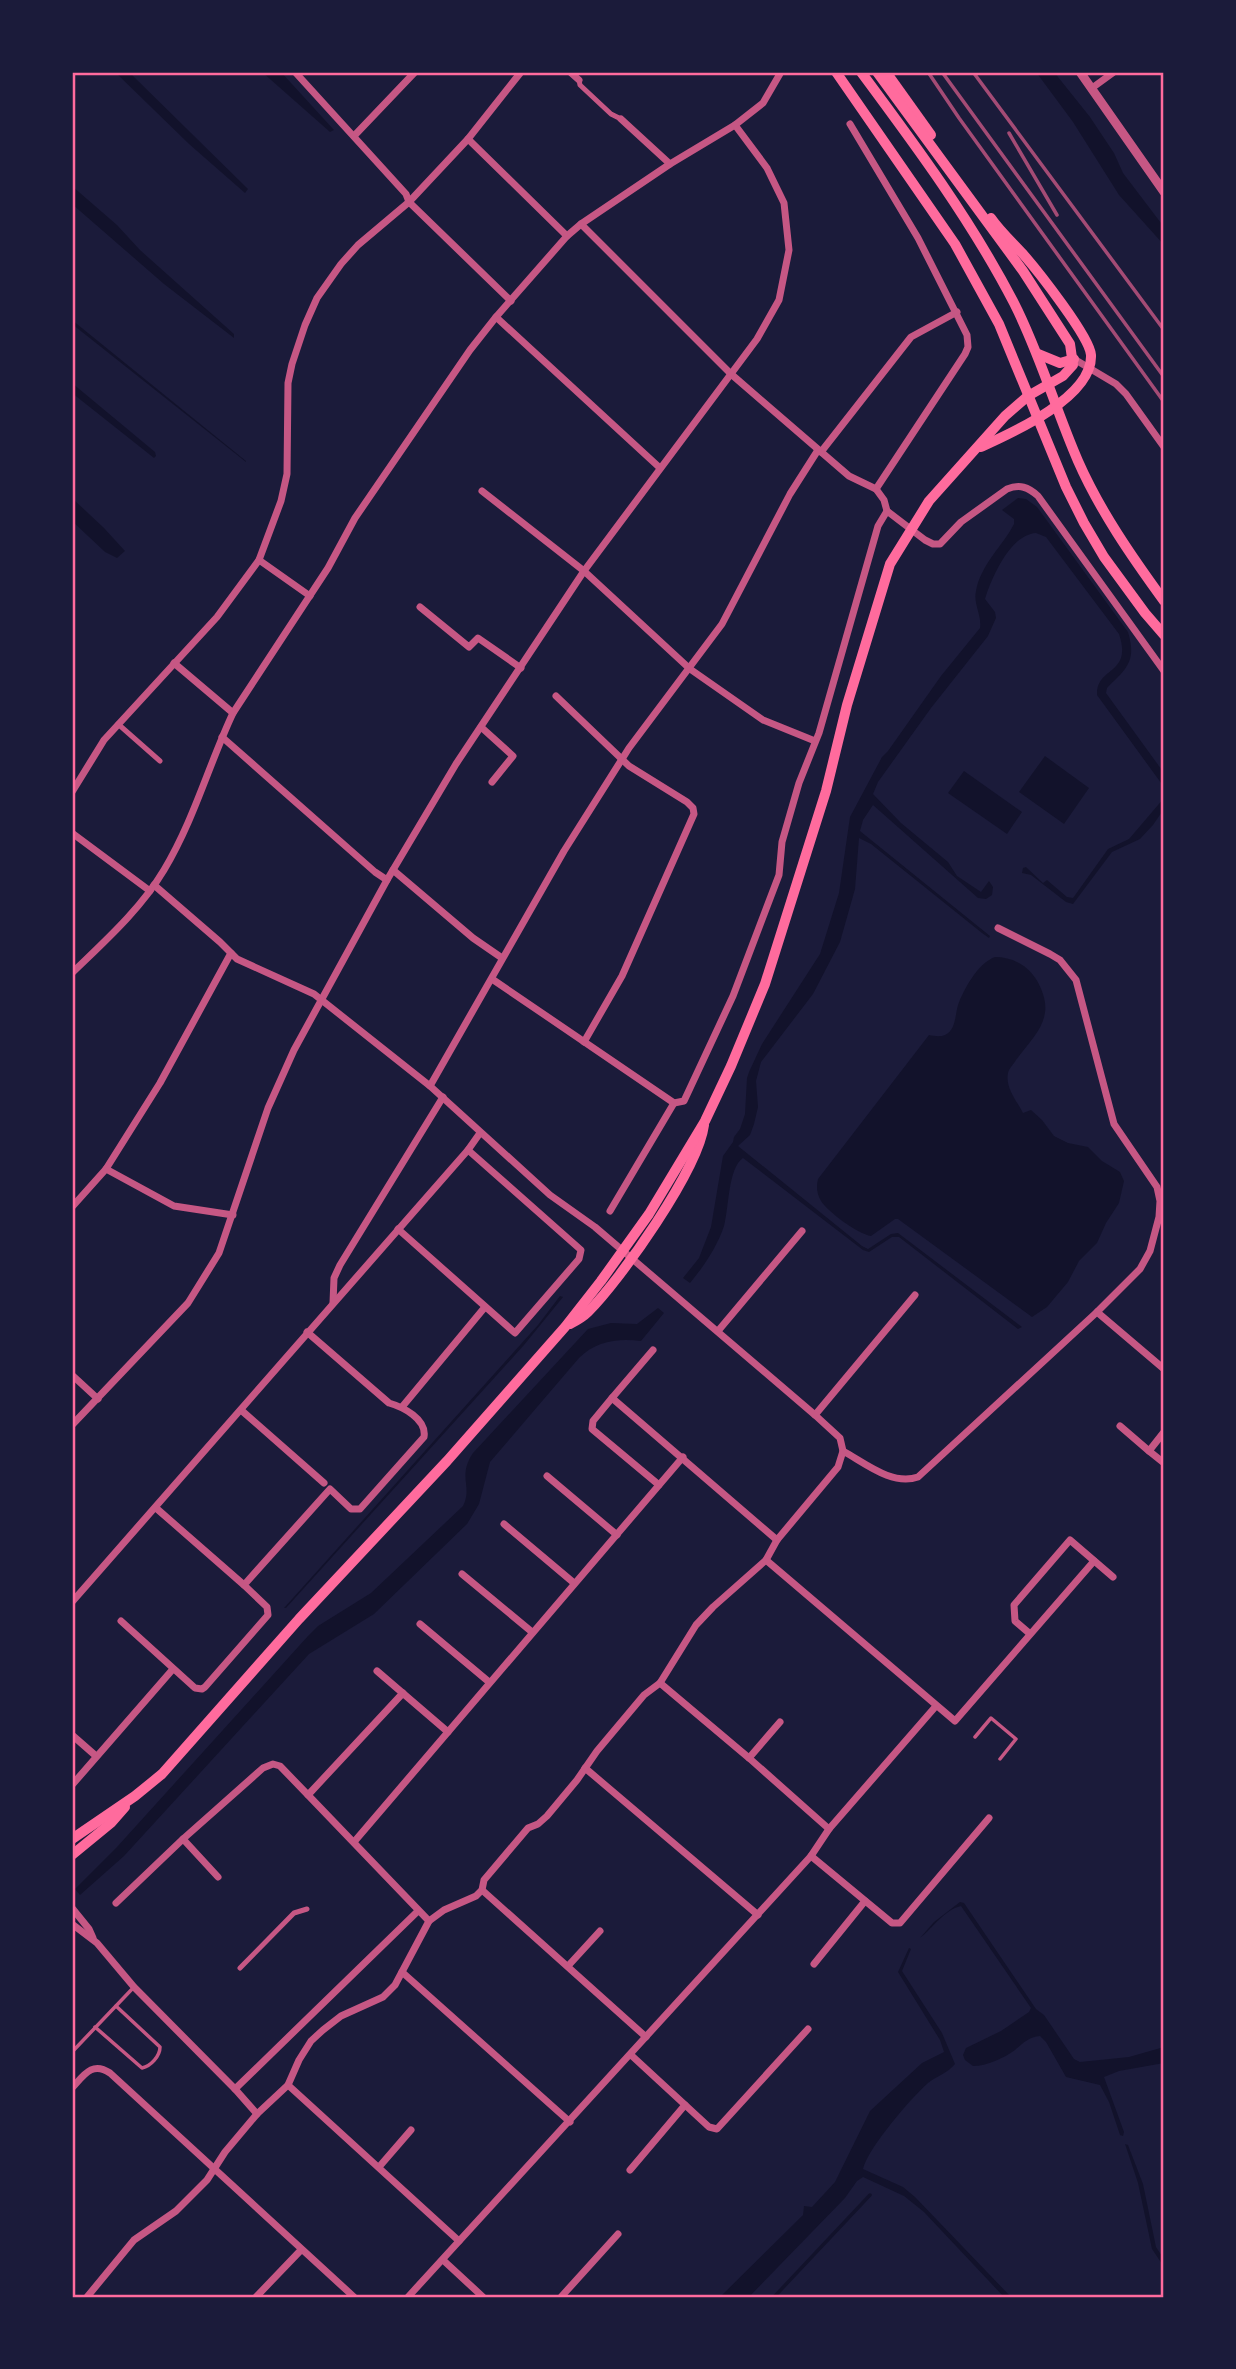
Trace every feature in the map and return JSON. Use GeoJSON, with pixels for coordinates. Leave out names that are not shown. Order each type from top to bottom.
{"type":"FeatureCollection","features":[{"type":"Feature","properties":{"kind":"main road"},"geometry":{"type":"LineString","coordinates":[[861,72],[943,184],[980,242],[1014,303],[1037,353],[1079,462],[1109,518],[1164,601]]}},
{"type":"Feature","properties":{"kind":"main road"},"geometry":{"type":"LineString","coordinates":[[72,1839],[162,1774],[565,1327],[649,1214],[705,1121],[732,1066],[765,984],[826,791],[847,705],[889,567],[929,501],[1005,416],[1028,396],[1070,370],[1074,359],[1070,344],[1023,271],[877,72]]}},
{"type":"Feature","properties":{"kind":"main road"},"geometry":{"type":"LineString","coordinates":[[886,72],[995,224],[1025,256],[1073,320],[1091,352],[1088,369],[1058,405],[1038,420],[977,449]]}},
{"type":"Feature","properties":{"kind":"main road"},"geometry":{"type":"LineString","coordinates":[[836,73],[955,244],[999,324],[1066,487],[1104,557],[1164,635]]}},
{"type":"Feature","properties":{"kind":"main road"},"geometry":{"type":"LineString","coordinates":[[1037,353],[1060,363],[1074,359]]}},
{"type":"Feature","properties":{"kind":"main road"},"geometry":{"type":"LineString","coordinates":[[565,1327],[585,1315],[631,1259],[685,1176],[703,1136],[705,1121]]}},
{"type":"Feature","properties":{"kind":"main road"},"geometry":{"type":"LineString","coordinates":[[72,1855],[111,1823],[135,1796]]}},
{"type":"Feature","properties":{"kind":"street"},"geometry":{"type":"LineString","coordinates":[[295,72],[406,194],[409,202],[510,300]]}},
{"type":"Feature","properties":{"kind":"street"},"geometry":{"type":"LineString","coordinates":[[354,136],[415,72]]}},
{"type":"Feature","properties":{"kind":"street"},"geometry":{"type":"LineString","coordinates":[[72,792],[104,740],[217,617],[259,560],[281,501],[287,474],[288,383],[292,364],[317,298],[358,245],[409,202],[468,139],[521,72]]}},
{"type":"Feature","properties":{"kind":"street"},"geometry":{"type":"LineString","coordinates":[[570,72],[611,114],[621,119],[670,164]]}},
{"type":"Feature","properties":{"kind":"street"},"geometry":{"type":"LineString","coordinates":[[72,973],[123,924],[166,867],[201,797],[233,713],[310,596],[355,518],[470,350],[567,236],[670,164],[735,125],[763,103],[781,72]]}},
{"type":"Feature","properties":{"kind":"street"},"geometry":{"type":"LineString","coordinates":[[1080,72],[1164,192]]}},
{"type":"Feature","properties":{"kind":"street"},"geometry":{"type":"LineString","coordinates":[[1092,88],[1114,72]]}},
{"type":"Feature","properties":{"kind":"street"},"geometry":{"type":"LineString","coordinates":[[850,124],[918,238],[957,312],[967,335],[968,347],[876,489]]}},
{"type":"Feature","properties":{"kind":"street"},"geometry":{"type":"LineString","coordinates":[[72,1425],[188,1303],[219,1253],[268,1108],[294,1050],[387,880],[456,764],[584,571],[757,339],[779,300],[789,250],[784,203],[767,168],[735,125]]}},
{"type":"Feature","properties":{"kind":"street"},"geometry":{"type":"LineString","coordinates":[[468,139],[567,236]]}},
{"type":"Feature","properties":{"kind":"street"},"geometry":{"type":"LineString","coordinates":[[581,224],[731,374],[849,476],[876,489],[884,500],[887,511],[933,544],[940,544],[961,522],[1007,489],[1014,486],[1030,488],[1164,671]]}},
{"type":"Feature","properties":{"kind":"street"},"geometry":{"type":"LineString","coordinates":[[430,1086],[564,851],[623,758],[722,624],[790,494],[820,451],[911,337],[957,312]]}},
{"type":"Feature","properties":{"kind":"street"},"geometry":{"type":"LineString","coordinates":[[496,317],[660,468]]}},
{"type":"Feature","properties":{"kind":"street"},"geometry":{"type":"LineString","coordinates":[[1074,359],[1116,384],[1164,447]]}},
{"type":"Feature","properties":{"kind":"street"},"geometry":{"type":"LineString","coordinates":[[482,491],[584,571],[690,669],[763,720],[815,741]]}},
{"type":"Feature","properties":{"kind":"street"},"geometry":{"type":"LineString","coordinates":[[610,1210],[676,1103],[684,1101],[756,937],[779,875],[782,842],[799,783],[815,741],[875,536],[887,511]]}},
{"type":"Feature","properties":{"kind":"street"},"geometry":{"type":"LineString","coordinates":[[259,560],[310,596]]}},
{"type":"Feature","properties":{"kind":"street"},"geometry":{"type":"LineString","coordinates":[[420,607],[469,647],[478,638],[521,668]]}},
{"type":"Feature","properties":{"kind":"street"},"geometry":{"type":"LineString","coordinates":[[174,663],[233,713]]}},
{"type":"Feature","properties":{"kind":"street"},"geometry":{"type":"LineString","coordinates":[[556,696],[629,766],[687,802],[693,808],[694,814],[622,976],[584,1041]]}},
{"type":"Feature","properties":{"kind":"street"},"geometry":{"type":"LineString","coordinates":[[118,724],[160,761]]}},
{"type":"Feature","properties":{"kind":"street"},"geometry":{"type":"LineString","coordinates":[[481,727],[513,756],[492,782]]}},
{"type":"Feature","properties":{"kind":"street"},"geometry":{"type":"LineString","coordinates":[[222,737],[387,880]]}},
{"type":"Feature","properties":{"kind":"street"},"geometry":{"type":"LineString","coordinates":[[72,834],[152,888],[220,942],[237,959],[314,994],[430,1086],[550,1195],[577,1212],[815,1415],[840,1438],[843,1451],[838,1467],[777,1540],[766,1560],[696,1625],[660,1683],[644,1695],[547,1816],[528,1828],[514,1844],[484,1880],[482,1890],[468,1900],[444,1909],[429,1921],[395,1985],[383,1997],[341,2016],[312,2041],[299,2060],[288,2085],[257,2114],[225,2152],[207,2180],[176,2211],[126,2248],[87,2297]]}},
{"type":"Feature","properties":{"kind":"street"},"geometry":{"type":"LineString","coordinates":[[393,870],[473,938],[502,958]]}},
{"type":"Feature","properties":{"kind":"street"},"geometry":{"type":"LineString","coordinates":[[843,1451],[896,1479],[911,1480],[918,1477],[1146,1262],[1159,1217],[1159,1196],[1152,1179],[1114,1124],[1076,980],[1060,960],[998,928]]}},
{"type":"Feature","properties":{"kind":"street"},"geometry":{"type":"LineString","coordinates":[[72,1207],[106,1168],[160,1083],[231,953]]}},
{"type":"Feature","properties":{"kind":"street"},"geometry":{"type":"LineString","coordinates":[[492,979],[676,1103]]}},
{"type":"Feature","properties":{"kind":"street"},"geometry":{"type":"LineString","coordinates":[[333,1303],[334,1278],[340,1265],[443,1097]]}},
{"type":"Feature","properties":{"kind":"street"},"geometry":{"type":"LineString","coordinates":[[72,1602],[468,1150],[480,1133]]}},
{"type":"Feature","properties":{"kind":"street"},"geometry":{"type":"LineString","coordinates":[[398,1229],[515,1333],[582,1253],[579,1246],[468,1150]]}},
{"type":"Feature","properties":{"kind":"street"},"geometry":{"type":"LineString","coordinates":[[106,1168],[174,1206],[233,1215]]}},
{"type":"Feature","properties":{"kind":"street"},"geometry":{"type":"LineString","coordinates":[[718,1331],[802,1231]]}},
{"type":"Feature","properties":{"kind":"street"},"geometry":{"type":"LineString","coordinates":[[815,1415],[915,1295]]}},
{"type":"Feature","properties":{"kind":"street"},"geometry":{"type":"LineString","coordinates":[[402,1406],[485,1307]]}},
{"type":"Feature","properties":{"kind":"street"},"geometry":{"type":"LineString","coordinates":[[1097,1311],[1164,1369]]}},
{"type":"Feature","properties":{"kind":"street"},"geometry":{"type":"LineString","coordinates":[[241,1410],[351,1508],[360,1509],[424,1437],[423,1424],[402,1406],[389,1403],[307,1332]]}},
{"type":"Feature","properties":{"kind":"street"},"geometry":{"type":"LineString","coordinates":[[653,1350],[593,1421],[593,1429],[659,1485]]}},
{"type":"Feature","properties":{"kind":"street"},"geometry":{"type":"LineString","coordinates":[[72,1375],[98,1399]]}},
{"type":"Feature","properties":{"kind":"street"},"geometry":{"type":"LineString","coordinates":[[612,1398],[777,1540]]}},
{"type":"Feature","properties":{"kind":"street"},"geometry":{"type":"LineString","coordinates":[[1119,1426],[1164,1463]]}},
{"type":"Feature","properties":{"kind":"street"},"geometry":{"type":"LineString","coordinates":[[1149,1451],[1164,1432]]}},
{"type":"Feature","properties":{"kind":"street"},"geometry":{"type":"LineString","coordinates":[[354,1842],[683,1457]]}},
{"type":"Feature","properties":{"kind":"street"},"geometry":{"type":"LineString","coordinates":[[547,1476],[617,1535]]}},
{"type":"Feature","properties":{"kind":"street"},"geometry":{"type":"LineString","coordinates":[[244,1585],[327,1486]]}},
{"type":"Feature","properties":{"kind":"street"},"geometry":{"type":"LineString","coordinates":[[121,1621],[198,1690],[205,1687],[268,1615],[267,1606],[156,1508]]}},
{"type":"Feature","properties":{"kind":"street"},"geometry":{"type":"LineString","coordinates":[[504,1524],[575,1583]]}},
{"type":"Feature","properties":{"kind":"street"},"geometry":{"type":"LineString","coordinates":[[1029,1633],[1015,1621],[1014,1605],[1070,1540],[1112,1577]]}},
{"type":"Feature","properties":{"kind":"street"},"geometry":{"type":"LineString","coordinates":[[766,1560],[955,1721],[1094,1561]]}},
{"type":"Feature","properties":{"kind":"street"},"geometry":{"type":"LineString","coordinates":[[462,1574],[532,1633]]}},
{"type":"Feature","properties":{"kind":"street"},"geometry":{"type":"LineString","coordinates":[[420,1624],[489,1682]]}},
{"type":"Feature","properties":{"kind":"street"},"geometry":{"type":"LineString","coordinates":[[72,1785],[173,1669]]}},
{"type":"Feature","properties":{"kind":"street"},"geometry":{"type":"LineString","coordinates":[[377,1671],[448,1732]]}},
{"type":"Feature","properties":{"kind":"street"},"geometry":{"type":"LineString","coordinates":[[660,1683],[830,1829]]}},
{"type":"Feature","properties":{"kind":"street"},"geometry":{"type":"LineString","coordinates":[[308,1795],[403,1693]]}},
{"type":"Feature","properties":{"kind":"street"},"geometry":{"type":"LineString","coordinates":[[408,2297],[811,1856],[830,1829],[936,1706]]}},
{"type":"Feature","properties":{"kind":"street"},"geometry":{"type":"LineString","coordinates":[[749,1758],[780,1722]]}},
{"type":"Feature","properties":{"kind":"street"},"geometry":{"type":"LineString","coordinates":[[72,1735],[96,1756]]}},
{"type":"Feature","properties":{"kind":"street"},"geometry":{"type":"LineString","coordinates":[[116,1903],[183,1839],[269,1764],[279,1766],[429,1921]]}},
{"type":"Feature","properties":{"kind":"street"},"geometry":{"type":"LineString","coordinates":[[585,1768],[758,1915]]}},
{"type":"Feature","properties":{"kind":"street"},"geometry":{"type":"LineString","coordinates":[[811,1856],[892,1923],[900,1923],[989,1818]]}},
{"type":"Feature","properties":{"kind":"street"},"geometry":{"type":"LineString","coordinates":[[183,1839],[218,1877]]}},
{"type":"Feature","properties":{"kind":"street"},"geometry":{"type":"LineString","coordinates":[[482,1890],[646,2037]]}},
{"type":"Feature","properties":{"kind":"street"},"geometry":{"type":"LineString","coordinates":[[814,1964],[865,1901]]}},
{"type":"Feature","properties":{"kind":"street"},"geometry":{"type":"LineString","coordinates":[[72,1908],[89,1929],[93,1939]]}},
{"type":"Feature","properties":{"kind":"street"},"geometry":{"type":"LineString","coordinates":[[240,1968],[294,1913],[307,1909]]}},
{"type":"Feature","properties":{"kind":"street"},"geometry":{"type":"LineString","coordinates":[[235,2089],[418,1911]]}},
{"type":"Feature","properties":{"kind":"street"},"geometry":{"type":"LineString","coordinates":[[72,1924],[93,1939],[134,1987],[257,2114]]}},
{"type":"Feature","properties":{"kind":"street"},"geometry":{"type":"LineString","coordinates":[[568,1966],[600,1931]]}},
{"type":"Feature","properties":{"kind":"street"},"geometry":{"type":"LineString","coordinates":[[402,1972],[570,2122]]}},
{"type":"Feature","properties":{"kind":"street"},"geometry":{"type":"LineString","coordinates":[[631,2055],[714,2129],[720,2128],[808,2029]]}},
{"type":"Feature","properties":{"kind":"street"},"geometry":{"type":"LineString","coordinates":[[73,2084],[89,2071],[99,2067],[103,2069],[192,2147],[354,2297]]}},
{"type":"Feature","properties":{"kind":"street"},"geometry":{"type":"LineString","coordinates":[[288,2085],[459,2241]]}},
{"type":"Feature","properties":{"kind":"street"},"geometry":{"type":"LineString","coordinates":[[630,2170],[685,2105]]}},
{"type":"Feature","properties":{"kind":"street"},"geometry":{"type":"LineString","coordinates":[[379,2167],[411,2130]]}},
{"type":"Feature","properties":{"kind":"street"},"geometry":{"type":"LineString","coordinates":[[561,2297],[618,2234]]}},
{"type":"Feature","properties":{"kind":"street"},"geometry":{"type":"LineString","coordinates":[[256,2297],[302,2250]]}},
{"type":"Feature","properties":{"kind":"street"},"geometry":{"type":"LineString","coordinates":[[443,2260],[483,2297]]}},
{"type":"Feature","properties":{"kind":"lane"},"geometry":{"type":"LineString","coordinates":[[975,1737],[991,1718],[1016,1739],[1000,1759]]}},
{"type":"Feature","properties":{"kind":"lane"},"geometry":{"type":"LineString","coordinates":[[72,2052],[134,1987]]}},
{"type":"Feature","properties":{"kind":"lane"},"geometry":{"type":"LineString","coordinates":[[95,2027],[142,2068],[147,2067],[158,2056],[160,2047],[116,2006]]}},
{"type":"Feature","properties":{"kind":"shaded area"},"geometry":{"type":"Polygon","coordinates":[[[115,72],[129,72],[248,189],[245,193],[189,144],[115,72]]]}},
{"type":"Feature","properties":{"kind":"shaded area"},"geometry":{"type":"Polygon","coordinates":[[[262,72],[281,72],[334,130],[330,132],[262,72]]]}},
{"type":"Feature","properties":{"kind":"shaded area"},"geometry":{"type":"Polygon","coordinates":[[[1036,72],[1054,72],[1090,117],[1114,153],[1123,173],[1164,227],[1164,245],[1119,195],[1073,122],[1036,72]]]}},
{"type":"Feature","properties":{"kind":"shaded area"},"geometry":{"type":"Polygon","coordinates":[[[72,186],[234,334],[234,338],[164,284],[72,204],[72,186]]]}},
{"type":"Feature","properties":{"kind":"shaded area"},"geometry":{"type":"Polygon","coordinates":[[[72,320],[246,461],[246,462],[72,324],[72,320]]]}},
{"type":"Feature","properties":{"kind":"shaded area"},"geometry":{"type":"Polygon","coordinates":[[[72,383],[155,452],[156,456],[154,458],[72,393],[72,383]]]}},
{"type":"Feature","properties":{"kind":"shaded area"},"geometry":{"type":"Polygon","coordinates":[[[72,498],[125,551],[117,558],[105,552],[72,521],[72,498]]]}},
{"type":"Feature","properties":{"kind":"shaded area"},"geometry":{"type":"Polygon","coordinates":[[[1018,498],[1026,499],[1037,507],[1128,632],[1131,651],[1128,664],[1107,688],[1106,693],[1164,773],[1164,787],[1097,695],[1102,679],[1118,664],[1121,657],[1119,634],[1046,537],[1036,533],[1018,541],[1003,558],[985,599],[995,612],[996,618],[988,636],[931,708],[878,782],[873,794],[901,823],[948,862],[957,876],[981,892],[989,881],[993,887],[992,895],[986,899],[978,898],[873,805],[863,820],[860,831],[990,936],[989,938],[982,933],[871,844],[859,838],[855,889],[840,942],[813,994],[761,1062],[756,1081],[758,1107],[754,1124],[750,1135],[738,1146],[862,1246],[868,1249],[891,1234],[898,1233],[1022,1327],[1018,1329],[899,1237],[892,1237],[869,1252],[863,1250],[743,1158],[734,1170],[721,1234],[710,1256],[690,1283],[683,1278],[699,1258],[711,1227],[723,1156],[740,1129],[745,1114],[749,1072],[762,1044],[820,954],[839,893],[850,817],[882,757],[980,628],[975,596],[979,581],[982,572],[1014,524],[1014,519],[1002,510],[1018,498]]]}},
{"type":"Feature","properties":{"kind":"shaded area"},"geometry":{"type":"Polygon","coordinates":[[[1045,756],[1089,788],[1064,824],[1019,792],[1045,756]]]}},
{"type":"Feature","properties":{"kind":"shaded area"},"geometry":{"type":"Polygon","coordinates":[[[964,771],[1022,812],[1007,834],[948,793],[964,771]]]}},
{"type":"Feature","properties":{"kind":"shaded area"},"geometry":{"type":"Polygon","coordinates":[[[1164,798],[1164,809],[1153,825],[1140,839],[1112,852],[1073,904],[1066,902],[1031,875],[1022,873],[1026,867],[1043,883],[1047,880],[1067,897],[1073,898],[1108,849],[1129,839],[1164,798]]]}},
{"type":"Feature","properties":{"kind":"shaded area"},"geometry":{"type":"Polygon","coordinates":[[[995,957],[1013,960],[1024,966],[1036,979],[1045,1003],[1042,1023],[1009,1071],[1008,1084],[1023,1113],[1031,1110],[1054,1136],[1068,1143],[1088,1147],[1102,1161],[1120,1172],[1124,1181],[1119,1203],[1097,1243],[1079,1261],[1068,1282],[1047,1307],[1032,1317],[898,1219],[871,1236],[865,1234],[830,1211],[821,1201],[817,1190],[818,1179],[929,1035],[943,1036],[949,1033],[968,984],[983,965],[995,957]]]}},
{"type":"Feature","properties":{"kind":"shaded area"},"geometry":{"type":"Polygon","coordinates":[[[560,1296],[563,1297],[524,1345],[284,1608],[538,1325],[560,1296]]]}},
{"type":"Feature","properties":{"kind":"shaded area"},"geometry":{"type":"Polygon","coordinates":[[[658,1308],[664,1313],[641,1341],[624,1340],[600,1344],[579,1358],[490,1462],[479,1504],[467,1524],[374,1614],[309,1654],[124,1856],[80,1895],[75,1889],[117,1847],[308,1636],[318,1626],[371,1593],[463,1506],[467,1493],[466,1469],[473,1453],[588,1329],[611,1323],[637,1324],[658,1308]]]}},
{"type":"Feature","properties":{"kind":"shaded area"},"geometry":{"type":"Polygon","coordinates":[[[960,1902],[964,1903],[1036,2009],[1044,2015],[1074,2059],[1080,2062],[1129,2057],[1164,2047],[1164,2063],[1119,2071],[1104,2077],[1124,2132],[1123,2136],[1120,2135],[1100,2085],[1066,2077],[1040,2036],[1029,2039],[1011,2053],[990,2063],[973,2066],[965,2060],[963,2055],[966,2048],[1001,2031],[1031,2008],[961,1906],[944,1915],[920,1938],[934,1922],[960,1902]]]}},
{"type":"Feature","properties":{"kind":"shaded area"},"geometry":{"type":"Polygon","coordinates":[[[909,1948],[911,1949],[902,1971],[942,2033],[955,2064],[928,2083],[901,2111],[873,2149],[863,2169],[903,2187],[915,2197],[1011,2297],[1004,2297],[924,2212],[904,2196],[863,2177],[749,2297],[720,2297],[803,2215],[804,2206],[812,2207],[835,2182],[870,2111],[922,2063],[944,2052],[940,2040],[898,1972],[909,1948]]]}},
{"type":"Feature","properties":{"kind":"shaded area"},"geometry":{"type":"Polygon","coordinates":[[[1125,2144],[1128,2145],[1143,2184],[1156,2247],[1164,2259],[1164,2267],[1152,2249],[1138,2183],[1125,2144]]]}},
{"type":"Feature","properties":{"kind":"waterway"},"geometry":{"type":"LineString","coordinates":[[774,2297],[870,2195]]}},
{"type":"Feature","properties":{"kind":"railway"},"geometry":{"type":"LineString","coordinates":[[928,72],[1164,402]]}},
{"type":"Feature","properties":{"kind":"railway"},"geometry":{"type":"LineString","coordinates":[[942,72],[1164,377]]}},
{"type":"Feature","properties":{"kind":"railway"},"geometry":{"type":"LineString","coordinates":[[973,72],[1164,330]]}},
{"type":"Feature","properties":{"kind":"railway"},"geometry":{"type":"LineString","coordinates":[[1009,133],[1057,215]]}}]}
